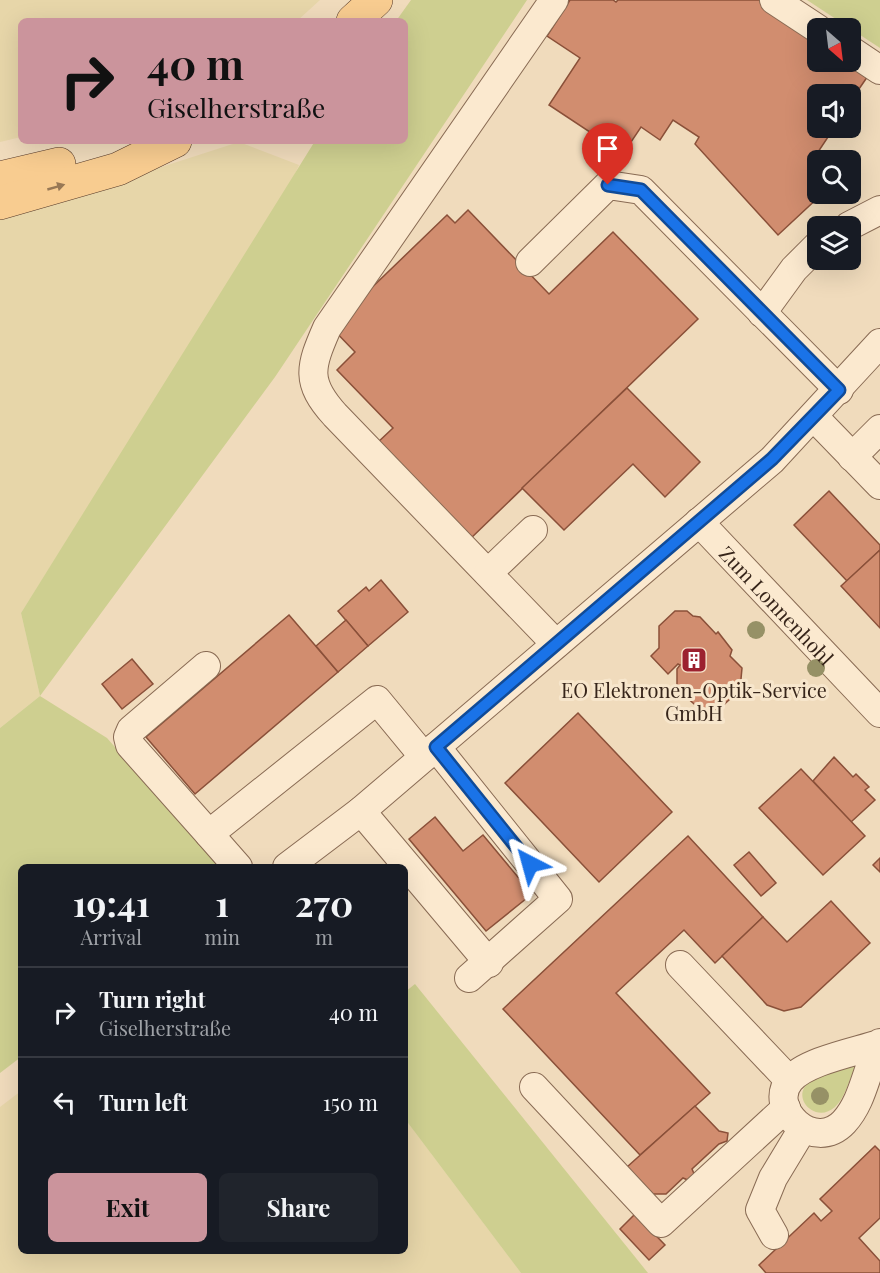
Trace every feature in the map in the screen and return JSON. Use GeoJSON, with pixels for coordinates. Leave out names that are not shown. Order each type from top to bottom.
{"type":"FeatureCollection","features":[{"type":"Feature","properties":{"kind":"main road"},"geometry":{"type":"LineString","coordinates":[[356,18],[376,0]]}},
{"type":"Feature","properties":{"kind":"main road"},"geometry":{"type":"LineString","coordinates":[[0,178],[91,156],[129,144]]}},
{"type":"Feature","properties":{"kind":"main road"},"geometry":{"type":"LineString","coordinates":[[0,203],[118,169],[169,144]]}},
{"type":"Feature","properties":{"kind":"street"},"geometry":{"type":"LineString","coordinates":[[554,0],[327,328],[315,355],[313,375],[318,397],[556,644]]}},
{"type":"Feature","properties":{"kind":"street"},"geometry":{"type":"LineString","coordinates":[[774,0],[807,22]]}},
{"type":"Feature","properties":{"kind":"street"},"geometry":{"type":"LineString","coordinates":[[861,57],[880,70]]}},
{"type":"Feature","properties":{"kind":"street"},"geometry":{"type":"LineString","coordinates":[[530,262],[608,185],[641,190],[839,390]]}},
{"type":"Feature","properties":{"kind":"street"},"geometry":{"type":"LineString","coordinates":[[861,220],[880,210]]}},
{"type":"Feature","properties":{"kind":"street"},"geometry":{"type":"LineString","coordinates":[[762,312],[794,269],[807,256]]}},
{"type":"Feature","properties":{"kind":"street"},"geometry":{"type":"LineString","coordinates":[[291,864],[361,811],[772,459],[814,417],[880,343]]}},
{"type":"Feature","properties":{"kind":"street"},"geometry":{"type":"LineString","coordinates":[[814,417],[880,485]]}},
{"type":"Feature","properties":{"kind":"street"},"geometry":{"type":"LineString","coordinates":[[852,457],[880,429]]}},
{"type":"Feature","properties":{"kind":"street","name":"Zum Lonnenhohl"},"geometry":{"type":"LineString","coordinates":[[699,522],[880,713]]}},
{"type":"Feature","properties":{"kind":"street"},"geometry":{"type":"LineString","coordinates":[[488,573],[533,530]]}},
{"type":"Feature","properties":{"kind":"street"},"geometry":{"type":"LineString","coordinates":[[206,666],[131,730],[128,737],[130,745],[235,864]]}},
{"type":"Feature","properties":{"kind":"street"},"geometry":{"type":"LineString","coordinates":[[209,834],[377,700],[430,752],[558,899],[479,971],[408,875]]}},
{"type":"Feature","properties":{"kind":"street"},"geometry":{"type":"LineString","coordinates":[[361,811],[400,864]]}},
{"type":"Feature","properties":{"kind":"street"},"geometry":{"type":"LineString","coordinates":[[680,965],[792,1106],[822,1132],[842,1125],[856,1107],[880,1044]]}},
{"type":"Feature","properties":{"kind":"street"},"geometry":{"type":"LineString","coordinates":[[774,1234],[760,1210],[773,1178],[792,1106],[816,1064],[880,1044]]}},
{"type":"Feature","properties":{"kind":"street"},"geometry":{"type":"LineString","coordinates":[[534,1087],[661,1222],[792,1106]]}},
{"type":"Feature","properties":{"kind":"shaded area"},"geometry":{"type":"Polygon","coordinates":[[[0,0],[320,0],[300,18],[18,18],[18,138],[0,142],[0,0]]]}},
{"type":"Feature","properties":{"kind":"shaded area"},"geometry":{"type":"Polygon","coordinates":[[[233,144],[244,144],[299,165],[290,185],[21,613],[40,696],[0,728],[0,219],[233,144]]]}},
{"type":"Feature","properties":{"kind":"shaded area"},"geometry":{"type":"Polygon","coordinates":[[[18,1093],[18,1254],[408,1254],[408,1123],[521,1273],[0,1273],[0,1107],[18,1093]]]}},
{"type":"Feature","properties":{"kind":"green space"},"geometry":{"type":"Polygon","coordinates":[[[411,0],[527,0],[275,377],[40,696],[21,613],[313,144],[408,144],[408,18],[398,18],[411,0]]]}},
{"type":"Feature","properties":{"kind":"green space"},"geometry":{"type":"Polygon","coordinates":[[[807,0],[880,0],[880,48],[861,36],[861,18],[834,18],[807,0]]]}},
{"type":"Feature","properties":{"kind":"green space"},"geometry":{"type":"Polygon","coordinates":[[[40,696],[107,738],[217,864],[18,864],[18,1059],[0,1073],[0,728],[40,696]]]}},
{"type":"Feature","properties":{"kind":"green space"},"geometry":{"type":"Polygon","coordinates":[[[415,984],[648,1273],[521,1273],[408,1123],[408,990],[415,984]]]}},
{"type":"Feature","properties":{"kind":"green space"},"geometry":{"type":"Polygon","coordinates":[[[854,1065],[846,1090],[835,1107],[828,1112],[820,1113],[808,1108],[802,1096],[803,1090],[811,1080],[854,1065]]]}},
{"type":"Feature","properties":{"kind":"building"},"geometry":{"type":"Polygon","coordinates":[[[570,0],[613,0],[616,2],[618,0],[766,0],[807,27],[807,72],[861,72],[861,66],[872,70],[861,86],[861,84],[807,84],[807,138],[827,138],[819,150],[807,150],[807,204],[811,204],[778,235],[695,144],[699,137],[673,120],[660,140],[641,127],[623,154],[549,105],[580,58],[547,36],[570,0]]]}},
{"type":"Feature","properties":{"kind":"building"},"geometry":{"type":"Polygon","coordinates":[[[468,210],[549,294],[613,232],[698,319],[468,541],[375,445],[393,428],[337,370],[355,352],[331,327],[447,215],[455,223],[468,210]]]}},
{"type":"Feature","properties":{"kind":"building"},"geometry":{"type":"Polygon","coordinates":[[[627,388],[700,462],[665,497],[633,464],[564,530],[522,488],[627,388]]]}},
{"type":"Feature","properties":{"kind":"building"},"geometry":{"type":"Polygon","coordinates":[[[829,491],[880,545],[880,550],[847,581],[794,525],[829,491]]]}},
{"type":"Feature","properties":{"kind":"building"},"geometry":{"type":"Polygon","coordinates":[[[880,550],[880,628],[841,586],[880,550]]]}},
{"type":"Feature","properties":{"kind":"building"},"geometry":{"type":"Polygon","coordinates":[[[381,580],[408,612],[368,646],[338,611],[366,587],[369,591],[381,580]]]}},
{"type":"Feature","properties":{"kind":"building","name":"EO Elektronen-Optik-Service GmbH"},"geometry":{"type":"Polygon","coordinates":[[[675,611],[687,611],[693,616],[700,617],[716,634],[718,632],[732,650],[730,656],[742,668],[740,690],[718,710],[701,710],[677,689],[677,669],[680,665],[678,664],[668,674],[651,656],[659,648],[659,626],[675,611]]]}},
{"type":"Feature","properties":{"kind":"building"},"geometry":{"type":"Polygon","coordinates":[[[289,615],[338,672],[195,794],[146,737],[289,615]]]}},
{"type":"Feature","properties":{"kind":"building"},"geometry":{"type":"Polygon","coordinates":[[[346,620],[368,646],[338,672],[316,646],[346,620]]]}},
{"type":"Feature","properties":{"kind":"building"},"geometry":{"type":"Polygon","coordinates":[[[132,659],[153,684],[122,709],[102,684],[132,659]]]}},
{"type":"Feature","properties":{"kind":"building"},"geometry":{"type":"Polygon","coordinates":[[[578,713],[672,812],[599,882],[505,783],[578,713]]]}},
{"type":"Feature","properties":{"kind":"building"},"geometry":{"type":"Polygon","coordinates":[[[834,757],[853,777],[856,774],[869,787],[865,790],[875,800],[851,822],[813,781],[834,757]]]}},
{"type":"Feature","properties":{"kind":"building"},"geometry":{"type":"Polygon","coordinates":[[[801,769],[865,836],[823,875],[759,808],[801,769]]]}},
{"type":"Feature","properties":{"kind":"building"},"geometry":{"type":"Polygon","coordinates":[[[435,817],[463,851],[483,835],[532,894],[486,931],[409,839],[435,817]]]}},
{"type":"Feature","properties":{"kind":"building"},"geometry":{"type":"Polygon","coordinates":[[[688,836],[763,917],[715,963],[684,930],[616,993],[710,1093],[640,1155],[503,1009],[688,836]]]}},
{"type":"Feature","properties":{"kind":"building"},"geometry":{"type":"Polygon","coordinates":[[[749,852],[776,883],[761,896],[734,865],[749,852]]]}},
{"type":"Feature","properties":{"kind":"building"},"geometry":{"type":"Polygon","coordinates":[[[880,858],[880,872],[873,865],[880,858]]]}},
{"type":"Feature","properties":{"kind":"building"},"geometry":{"type":"Polygon","coordinates":[[[831,901],[870,943],[801,1007],[784,1011],[767,1005],[722,956],[763,917],[787,942],[831,901]]]}},
{"type":"Feature","properties":{"kind":"building"},"geometry":{"type":"Polygon","coordinates":[[[695,1106],[719,1131],[728,1133],[727,1141],[719,1144],[692,1169],[695,1176],[690,1181],[683,1178],[666,1194],[653,1194],[627,1167],[695,1106]]]}},
{"type":"Feature","properties":{"kind":"building"},"geometry":{"type":"Polygon","coordinates":[[[875,1146],[880,1151],[880,1218],[859,1238],[880,1261],[880,1273],[766,1273],[759,1265],[814,1213],[821,1221],[832,1211],[820,1199],[875,1146]]]}},
{"type":"Feature","properties":{"kind":"building"},"geometry":{"type":"Polygon","coordinates":[[[635,1214],[665,1245],[649,1260],[620,1229],[635,1214]]]}},
{"type":"Feature","properties":{"kind":"place","name":"EO Elektronen-Optik-Service GmbH"},"geometry":{"type":"Point","coordinates":[694,660]}},
{"type":"Feature","properties":{"kind":"route"},"geometry":{"type":"LineString","coordinates":[[530,864],[436,747],[772,459],[839,390],[641,190],[608,185]]}}]}
